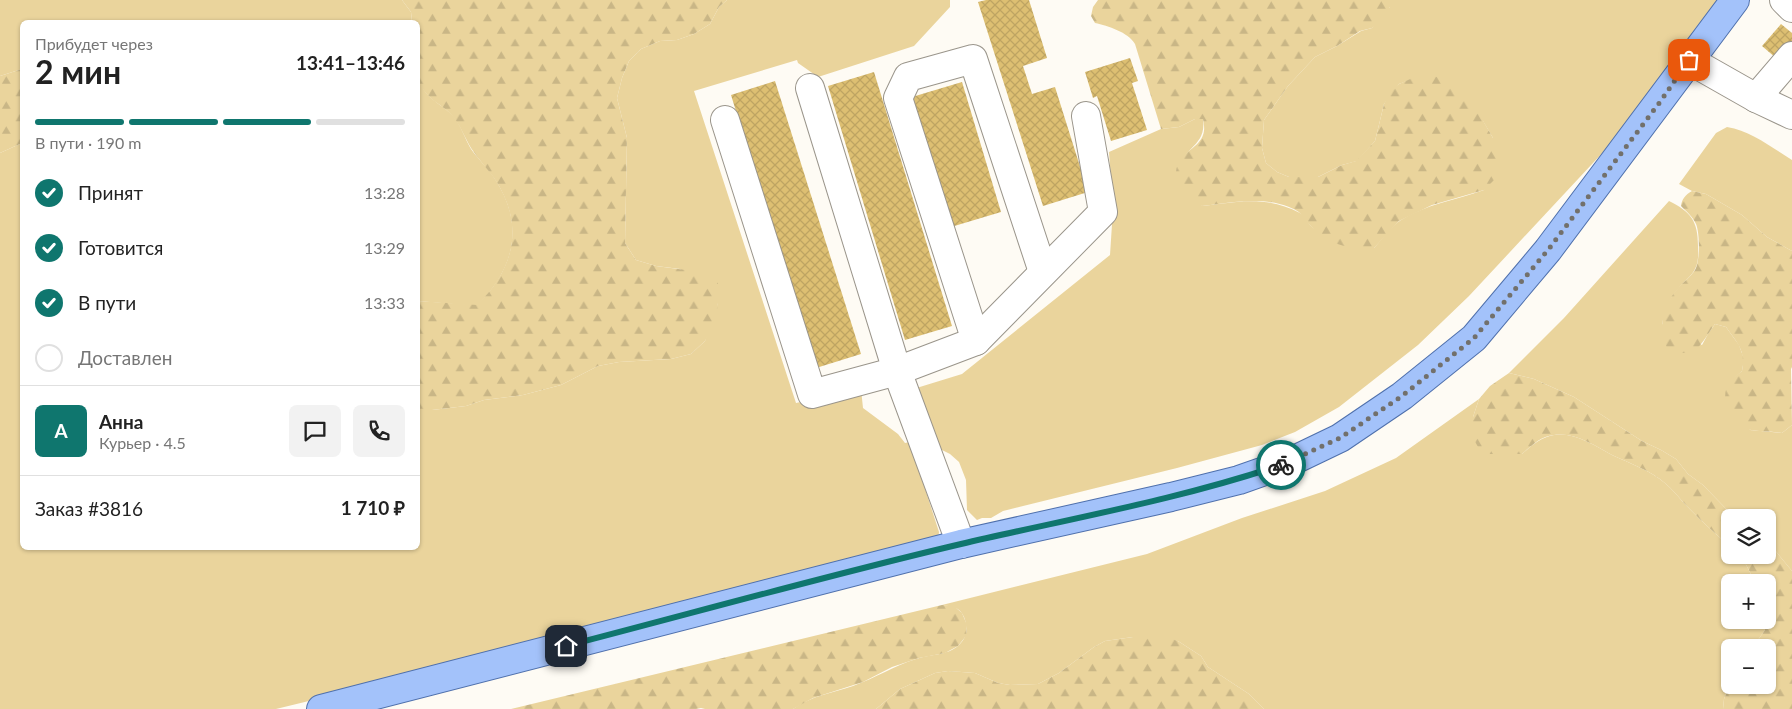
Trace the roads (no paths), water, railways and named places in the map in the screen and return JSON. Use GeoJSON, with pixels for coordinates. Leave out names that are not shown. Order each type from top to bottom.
{"type":"FeatureCollection","features":[{"type":"Feature","properties":{"kind":"main road"},"geometry":{"type":"LineString","coordinates":[[321,709],[961,544],[1239,480],[1290,462],[1340,438],[1402,396],[1474,338],[1548,250],[1735,0]]}},
{"type":"Feature","properties":{"kind":"lane"},"geometry":{"type":"LineString","coordinates":[[1784,0],[1792,8]]}},
{"type":"Feature","properties":{"kind":"lane"},"geometry":{"type":"LineString","coordinates":[[1689,60],[1780,104],[1792,56]]}},
{"type":"Feature","properties":{"kind":"lane"},"geometry":{"type":"LineString","coordinates":[[976,342],[898,98],[908,77],[973,59],[1043,272]]}},
{"type":"Feature","properties":{"kind":"lane"},"geometry":{"type":"LineString","coordinates":[[810,88],[898,371],[961,544]]}},
{"type":"Feature","properties":{"kind":"lane"},"geometry":{"type":"LineString","coordinates":[[725,120],[812,394],[898,371],[976,342],[1103,212],[1086,116]]}}]}
